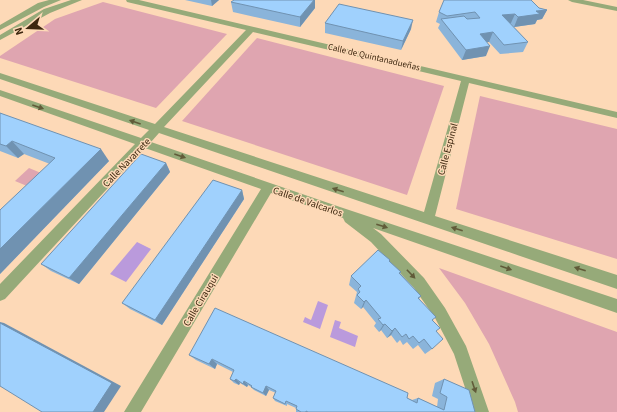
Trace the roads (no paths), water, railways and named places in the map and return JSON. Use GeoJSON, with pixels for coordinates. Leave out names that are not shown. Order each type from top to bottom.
{"type":"FeatureCollection","features":[{"type":"Feature","properties":{"kind":"street"},"geometry":{"type":"LineString","coordinates":[[6,15],[57,0]]}},
{"type":"Feature","properties":{"kind":"street"},"geometry":{"type":"LineString","coordinates":[[0,38],[47,12],[78,0]]}},
{"type":"Feature","properties":{"kind":"street","name":"Calle de Quintanadueñas"},"geometry":{"type":"LineString","coordinates":[[130,0],[617,115]]}},
{"type":"Feature","properties":{"kind":"street"},"geometry":{"type":"LineString","coordinates":[[572,0],[617,9]]}},
{"type":"Feature","properties":{"kind":"street"},"geometry":{"type":"LineString","coordinates":[[580,0],[617,4]]}},
{"type":"Feature","properties":{"kind":"street"},"geometry":{"type":"LineString","coordinates":[[0,28],[41,5]]}},
{"type":"Feature","properties":{"kind":"street","name":"Calle Navarrete"},"geometry":{"type":"LineString","coordinates":[[0,294],[251,29]]}},
{"type":"Feature","properties":{"kind":"street","name":"Calle de Valcarlos"},"geometry":{"type":"LineString","coordinates":[[0,76],[156,130],[617,282]]}},
{"type":"Feature","properties":{"kind":"street","name":"Calle Espinal"},"geometry":{"type":"LineString","coordinates":[[428,220],[466,79]]}},
{"type":"Feature","properties":{"kind":"street","name":"Calle de Valcarlos"},"geometry":{"type":"LineString","coordinates":[[0,93],[143,144],[617,306]]}},
{"type":"Feature","properties":{"kind":"street","name":"Calle Cirauqui"},"geometry":{"type":"LineString","coordinates":[[132,412],[268,187]]}},
{"type":"Feature","properties":{"kind":"street"},"geometry":{"type":"LineString","coordinates":[[340,212],[376,238],[419,283],[440,313],[461,351],[481,412]]}}]}
